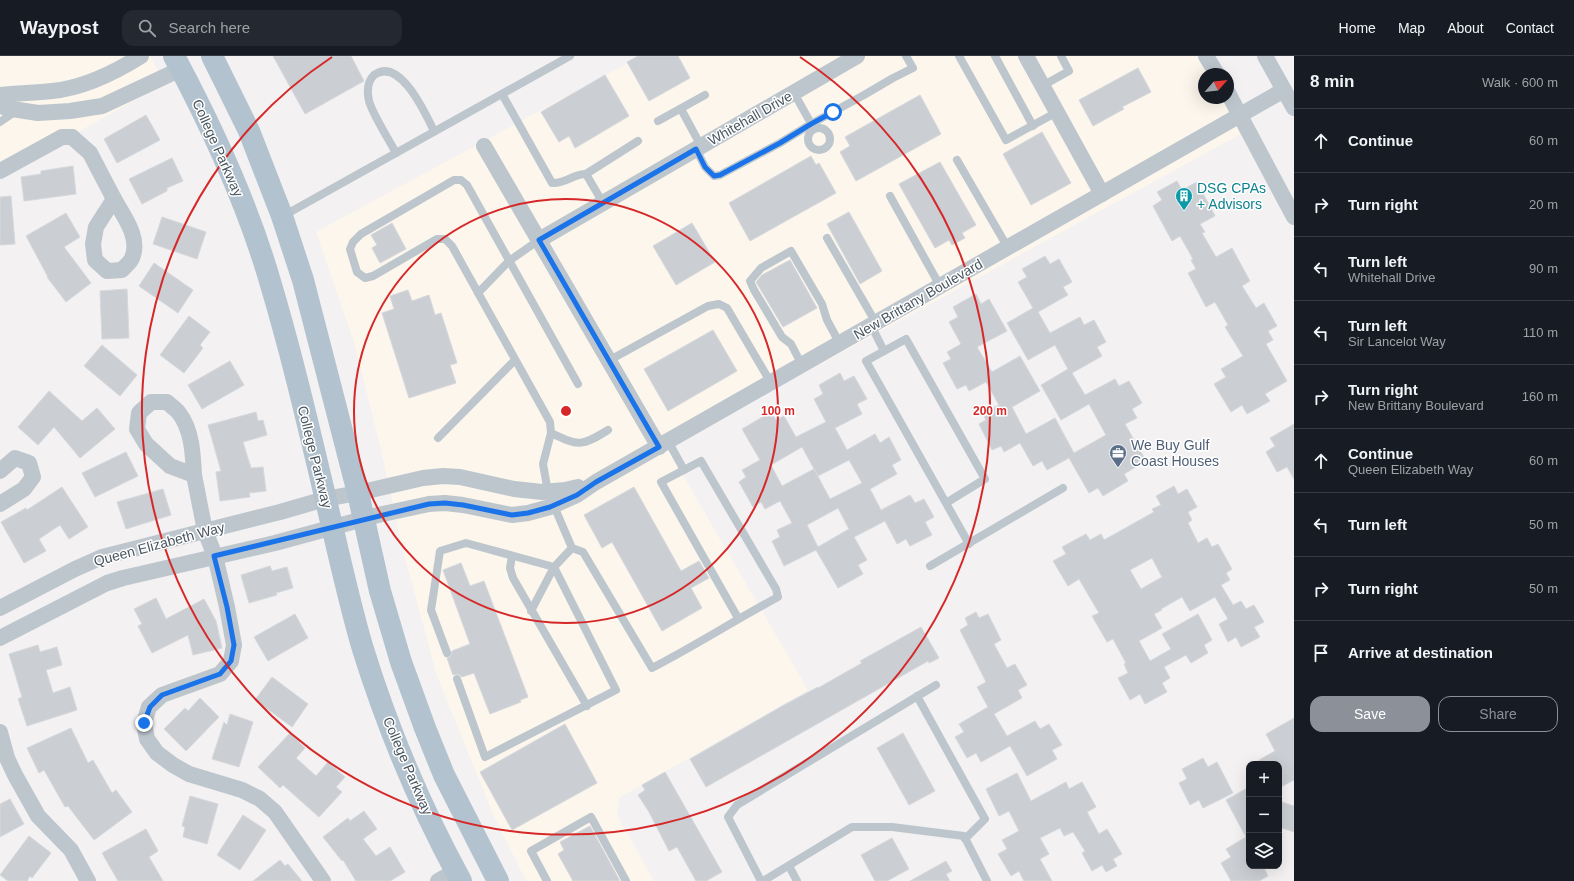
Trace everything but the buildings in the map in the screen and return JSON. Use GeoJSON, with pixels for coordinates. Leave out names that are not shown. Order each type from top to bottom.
{"type":"FeatureCollection","features":[{"type":"Feature","properties":{"kind":"main road"},"geometry":{"type":"LineString","coordinates":[[212,56],[249,131],[282,216],[303,280],[358,493],[380,591],[395,642],[425,728],[458,804],[498,881]]}},
{"type":"Feature","properties":{"kind":"main road","name":"College Parkway"},"geometry":{"type":"LineString","coordinates":[[177,62],[208,120],[226,159],[249,218],[269,277],[360,637],[378,696],[452,878]]}},
{"type":"Feature","properties":{"kind":"street"},"geometry":{"type":"LineString","coordinates":[[0,94],[65,89],[104,76],[141,56]]}},
{"type":"Feature","properties":{"kind":"street","name":"Whitehall Drive"},"geometry":{"type":"LineString","coordinates":[[539,240],[857,56]]}},
{"type":"Feature","properties":{"kind":"street"},"geometry":{"type":"LineString","coordinates":[[1026,56],[1102,194]]}},
{"type":"Feature","properties":{"kind":"street"},"geometry":{"type":"LineString","coordinates":[[1206,56],[1213,68]]}},
{"type":"Feature","properties":{"kind":"street"},"geometry":{"type":"LineString","coordinates":[[1265,56],[1294,108]]}},
{"type":"Feature","properties":{"kind":"street"},"geometry":{"type":"LineString","coordinates":[[0,105],[38,113],[102,106],[177,62]]}},
{"type":"Feature","properties":{"kind":"street"},"geometry":{"type":"LineString","coordinates":[[65,89],[74,129],[72,137]]}},
{"type":"Feature","properties":{"kind":"street","name":"New Brittany Boulevard"},"geometry":{"type":"LineString","coordinates":[[332,528],[429,504],[445,503],[463,505],[512,515],[528,513],[565,490],[596,482],[1284,90]]}},
{"type":"Feature","properties":{"kind":"street"},"geometry":{"type":"LineString","coordinates":[[1234,103],[1294,217]]}},
{"type":"Feature","properties":{"kind":"street"},"geometry":{"type":"LineString","coordinates":[[0,171],[62,137],[72,137],[90,153],[114,199]]}},
{"type":"Feature","properties":{"kind":"street"},"geometry":{"type":"LineString","coordinates":[[484,146],[608,361],[663,444]]}},
{"type":"Feature","properties":{"kind":"street"},"geometry":{"type":"LineString","coordinates":[[194,475],[170,466],[146,444],[137,429],[139,413],[151,402],[166,402],[179,413],[187,429],[192,447],[194,475],[205,531],[214,556],[227,607],[234,645],[231,661],[220,674],[162,695],[150,707],[144,723],[147,740],[157,753],[173,765],[189,774],[242,790],[260,799],[275,812],[323,881]]}},
{"type":"Feature","properties":{"kind":"street"},"geometry":{"type":"LineString","coordinates":[[0,471],[15,458],[29,463],[33,478],[24,489],[0,504]]}},
{"type":"Feature","properties":{"kind":"street","name":"New Brittany Boulevard"},"geometry":{"type":"LineString","coordinates":[[325,499],[408,481],[443,476],[478,480],[551,498]]}},
{"type":"Feature","properties":{"kind":"street","name":"Queen Elizabeth Way"},"geometry":{"type":"LineString","coordinates":[[0,608],[74,569],[95,560],[325,499]]}},
{"type":"Feature","properties":{"kind":"street","name":"Queen Elizabeth Way"},"geometry":{"type":"LineString","coordinates":[[0,638],[107,583],[332,528]]}},
{"type":"Feature","properties":{"kind":"street"},"geometry":{"type":"LineString","coordinates":[[0,732],[7,758],[38,816],[71,850],[88,881]]}},
{"type":"Feature","properties":{"kind":"lane"},"geometry":{"type":"LineString","coordinates":[[282,216],[570,56]]}},
{"type":"Feature","properties":{"kind":"lane"},"geometry":{"type":"LineString","coordinates":[[681,109],[699,148],[705,167],[714,176],[720,175],[812,126],[893,78],[913,68],[906,56]]}},
{"type":"Feature","properties":{"kind":"lane"},"geometry":{"type":"LineString","coordinates":[[959,56],[1006,140],[1057,112]]}},
{"type":"Feature","properties":{"kind":"lane"},"geometry":{"type":"LineString","coordinates":[[995,56],[1033,126]]}},
{"type":"Feature","properties":{"kind":"lane"},"geometry":{"type":"LineString","coordinates":[[1042,86],[1069,71],[1061,56]]}},
{"type":"Feature","properties":{"kind":"lane"},"geometry":{"type":"LineString","coordinates":[[396,152],[369,104],[367,93],[368,83],[378,72],[384,70],[391,71],[399,74],[409,83],[434,131]]}},
{"type":"Feature","properties":{"kind":"lane"},"geometry":{"type":"LineString","coordinates":[[794,92],[812,126]]}},
{"type":"Feature","properties":{"kind":"lane"},"geometry":{"type":"LineString","coordinates":[[502,94],[552,183],[560,184],[579,174],[586,174],[638,141]]}},
{"type":"Feature","properties":{"kind":"lane"},"geometry":{"type":"LineString","coordinates":[[658,121],[705,95]]}},
{"type":"Feature","properties":{"kind":"lane"},"geometry":{"type":"LineString","coordinates":[[0,122],[18,110]]}},
{"type":"Feature","properties":{"kind":"lane"},"geometry":{"type":"LineString","coordinates":[[957,160],[1008,248]]}},
{"type":"Feature","properties":{"kind":"lane"},"geometry":{"type":"LineString","coordinates":[[586,174],[603,203]]}},
{"type":"Feature","properties":{"kind":"lane"},"geometry":{"type":"LineString","coordinates":[[578,384],[467,185],[461,180],[454,180],[361,234],[353,242],[350,249],[358,272],[365,278],[373,276],[437,239],[445,239],[452,246],[550,422],[551,433],[543,464],[551,498],[572,548],[583,552],[652,668],[687,650],[738,618],[778,597],[776,589],[701,461],[661,482],[738,618]]}},
{"type":"Feature","properties":{"kind":"lane"},"geometry":{"type":"LineString","coordinates":[[890,196],[940,286]]}},
{"type":"Feature","properties":{"kind":"lane"},"geometry":{"type":"LineString","coordinates":[[827,238],[874,324],[884,351]]}},
{"type":"Feature","properties":{"kind":"lane"},"geometry":{"type":"LineString","coordinates":[[478,293],[509,261],[539,240]]}},
{"type":"Feature","properties":{"kind":"lane"},"geometry":{"type":"LineString","coordinates":[[802,365],[791,344],[782,337],[750,281],[761,268],[791,251],[822,304],[827,320],[840,344]]}},
{"type":"Feature","properties":{"kind":"lane"},"geometry":{"type":"LineString","coordinates":[[608,361],[708,306],[719,304],[727,308],[771,383]]}},
{"type":"Feature","properties":{"kind":"lane"},"geometry":{"type":"LineString","coordinates":[[946,503],[985,479],[906,339],[866,361],[969,544]]}},
{"type":"Feature","properties":{"kind":"lane"},"geometry":{"type":"LineString","coordinates":[[438,438],[515,360]]}},
{"type":"Feature","properties":{"kind":"lane"},"geometry":{"type":"LineString","coordinates":[[551,433],[573,443],[583,444],[591,441],[608,430]]}},
{"type":"Feature","properties":{"kind":"lane"},"geometry":{"type":"LineString","coordinates":[[663,444],[684,470]]}},
{"type":"Feature","properties":{"kind":"lane"},"geometry":{"type":"LineString","coordinates":[[930,566],[1063,488]]}},
{"type":"Feature","properties":{"kind":"lane"},"geometry":{"type":"LineString","coordinates":[[447,653],[431,610],[440,551],[466,543],[554,567],[616,690],[485,758],[457,679]]}},
{"type":"Feature","properties":{"kind":"lane"},"geometry":{"type":"LineString","coordinates":[[531,611],[554,567],[572,548]]}},
{"type":"Feature","properties":{"kind":"lane"},"geometry":{"type":"LineString","coordinates":[[512,556],[510,568],[513,578],[587,706]]}},
{"type":"Feature","properties":{"kind":"lane"},"geometry":{"type":"LineString","coordinates":[[936,685],[737,805],[728,816],[762,881],[852,827],[892,827],[964,836],[987,881]]}},
{"type":"Feature","properties":{"kind":"lane"},"geometry":{"type":"LineString","coordinates":[[917,696],[985,819],[965,840]]}},
{"type":"Feature","properties":{"kind":"lane"},"geometry":{"type":"LineString","coordinates":[[547,881],[530,851],[591,817],[626,881]]}},
{"type":"Feature","properties":{"kind":"lane"},"geometry":{"type":"LineString","coordinates":[[789,866],[797,881]]}},
{"type":"Feature","properties":{"kind":"shaded area"},"geometry":{"type":"Polygon","coordinates":[[[0,56],[150,56],[165,83],[0,176],[0,56]]]}},
{"type":"Feature","properties":{"kind":"shaded area"},"geometry":{"type":"Polygon","coordinates":[[[641,56],[1204,56],[1211,68],[1198,68],[1198,104],[1232,104],[1248,130],[667,448],[808,690],[619,798],[617,815],[654,881],[526,881],[493,814],[437,676],[402,547],[381,450],[354,342],[316,232],[641,56]]]}},
{"type":"Feature","properties":{"kind":"place","name":"DSG CPAs + Advisors"},"geometry":{"type":"Point","coordinates":[1184,211]}},
{"type":"Feature","properties":{"kind":"place","name":"We Buy Gulf Coast Houses"},"geometry":{"type":"Point","coordinates":[1118,468]}},
{"type":"Feature","properties":{"kind":"route"},"geometry":{"type":"LineString","coordinates":[[144,723],[150,707],[162,695],[205,681],[220,674],[231,661],[234,645],[227,607],[214,556],[275,543],[378,515],[429,504],[445,503],[463,505],[512,515],[528,513],[550,507],[577,495],[596,482],[659,447],[539,240],[696,149],[705,167],[714,176],[720,175],[780,143],[833,112]]}}]}
